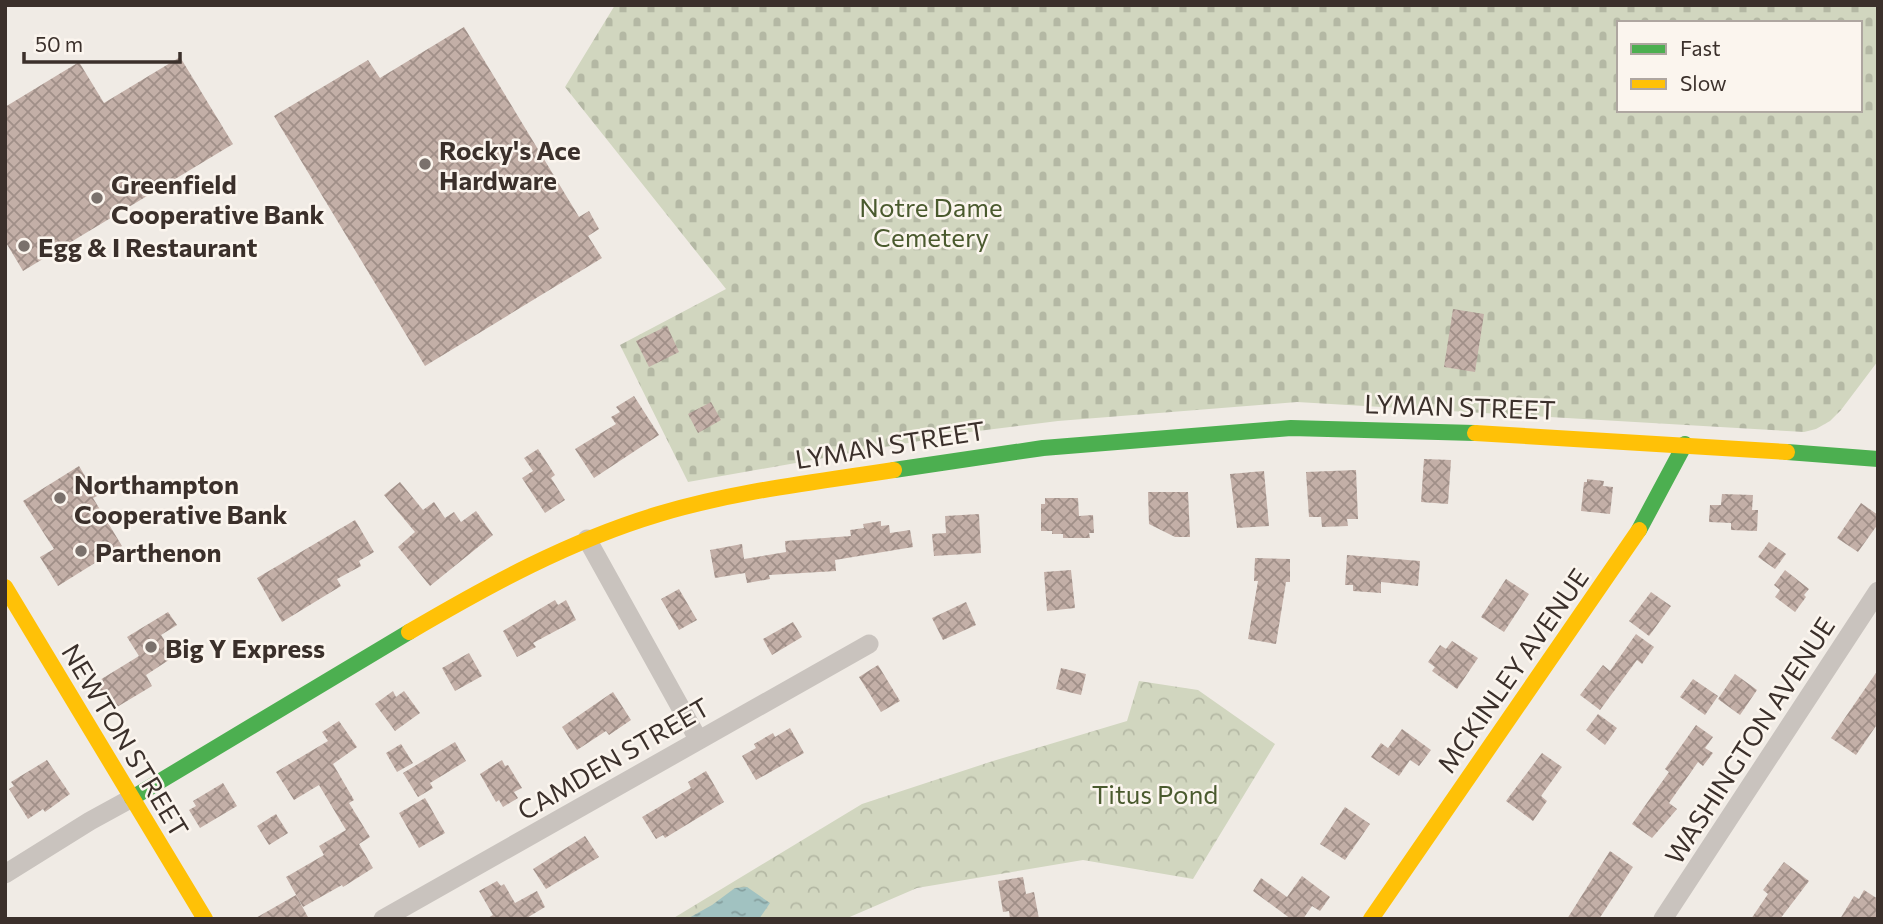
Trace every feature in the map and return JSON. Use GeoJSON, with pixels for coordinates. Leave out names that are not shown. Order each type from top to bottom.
{"type":"FeatureCollection","features":[{"type":"Feature","properties":{"kind":"main road","name":"LYMAN STREET"},"geometry":{"type":"LineString","coordinates":[[132,798],[470,596],[540,559],[658,514],[761,490],[1043,448],[1317,428],[1489,433],[1878,459]]}},
{"type":"Feature","properties":{"kind":"main road","name":"MCKINLEY AVENUE"},"geometry":{"type":"LineString","coordinates":[[1371,919],[1638,532],[1685,444]]}},
{"type":"Feature","properties":{"kind":"main road","name":"NEWTON STREET"},"geometry":{"type":"LineString","coordinates":[[7,593],[205,919]]}},
{"type":"Feature","properties":{"kind":"street"},"geometry":{"type":"LineString","coordinates":[[587,539],[698,739]]}},
{"type":"Feature","properties":{"kind":"street","name":"WASHINGTON AVENUE"},"geometry":{"type":"LineString","coordinates":[[1663,919],[1878,591]]}},
{"type":"Feature","properties":{"kind":"street","name":"CAMDEN STREET"},"geometry":{"type":"LineString","coordinates":[[383,919],[869,644]]}},
{"type":"Feature","properties":{"kind":"street","name":"LYMAN STREET"},"geometry":{"type":"LineString","coordinates":[[5,874],[132,798]]}},
{"type":"Feature","properties":{"kind":"green space","name":"Notre Dame Cemetery"},"geometry":{"type":"Polygon","coordinates":[[[615,5],[1878,5],[1878,361],[1830,421],[1804,432],[1297,402],[1058,421],[970,432],[688,482],[620,345],[726,289],[565,87],[615,5]]]}},
{"type":"Feature","properties":{"kind":"green space","name":"Titus Pond"},"geometry":{"type":"Polygon","coordinates":[[[1139,681],[1198,690],[1275,744],[1193,879],[1083,860],[917,888],[845,919],[672,919],[862,804],[1127,721],[1139,681]]]}},
{"type":"Feature","properties":{"kind":"water"},"geometry":{"type":"Polygon","coordinates":[[[747,887],[770,903],[759,919],[687,919],[735,888],[747,887]]]}},
{"type":"Feature","properties":{"kind":"building","name":"Rocky's Ace Hardware"},"geometry":{"type":"Polygon","coordinates":[[[464,27],[579,217],[589,211],[599,229],[588,236],[602,258],[425,366],[274,116],[368,60],[380,78],[464,27]]]}},
{"type":"Feature","properties":{"kind":"building"},"geometry":{"type":"Polygon","coordinates":[[[180,57],[233,144],[23,271],[5,241],[5,107],[79,62],[104,103],[180,57]]]}},
{"type":"Feature","properties":{"kind":"building"},"geometry":{"type":"Polygon","coordinates":[[[1453,309],[1484,314],[1475,372],[1444,367],[1453,309]]]}},
{"type":"Feature","properties":{"kind":"building"},"geometry":{"type":"Polygon","coordinates":[[[667,326],[679,352],[649,367],[636,341],[667,326]]]}},
{"type":"Feature","properties":{"kind":"building"},"geometry":{"type":"Polygon","coordinates":[[[634,396],[659,435],[594,478],[575,449],[616,424],[611,417],[620,412],[616,407],[634,396]]]}},
{"type":"Feature","properties":{"kind":"building"},"geometry":{"type":"Polygon","coordinates":[[[711,402],[721,420],[698,433],[688,414],[711,402]]]}},
{"type":"Feature","properties":{"kind":"building"},"geometry":{"type":"Polygon","coordinates":[[[538,449],[555,475],[551,478],[565,500],[545,513],[522,478],[533,471],[524,458],[538,449]]]}},
{"type":"Feature","properties":{"kind":"building"},"geometry":{"type":"Polygon","coordinates":[[[1424,459],[1451,460],[1448,504],[1421,502],[1424,459]]]}},
{"type":"Feature","properties":{"kind":"building"},"geometry":{"type":"Polygon","coordinates":[[[79,466],[97,496],[93,498],[122,546],[58,586],[40,557],[54,549],[23,501],[79,466]]]}},
{"type":"Feature","properties":{"kind":"building"},"geometry":{"type":"Polygon","coordinates":[[[1356,470],[1358,519],[1347,519],[1348,526],[1322,527],[1321,517],[1309,517],[1306,472],[1356,470]]]}},
{"type":"Feature","properties":{"kind":"building"},"geometry":{"type":"Polygon","coordinates":[[[1264,471],[1269,526],[1237,528],[1230,474],[1264,471]]]}},
{"type":"Feature","properties":{"kind":"building"},"geometry":{"type":"Polygon","coordinates":[[[1587,479],[1604,481],[1603,486],[1613,487],[1610,514],[1581,511],[1584,482],[1587,482],[1587,479]]]}},
{"type":"Feature","properties":{"kind":"building"},"geometry":{"type":"Polygon","coordinates":[[[400,482],[423,510],[434,502],[445,518],[454,512],[461,522],[476,511],[493,535],[430,586],[398,547],[415,532],[384,495],[400,482]]]}},
{"type":"Feature","properties":{"kind":"building"},"geometry":{"type":"Polygon","coordinates":[[[1148,492],[1188,492],[1190,537],[1175,537],[1149,524],[1148,492]]]}},
{"type":"Feature","properties":{"kind":"building"},"geometry":{"type":"Polygon","coordinates":[[[1722,494],[1753,495],[1752,510],[1758,510],[1757,531],[1731,530],[1731,523],[1709,522],[1710,505],[1721,505],[1722,494]]]}},
{"type":"Feature","properties":{"kind":"building"},"geometry":{"type":"Polygon","coordinates":[[[1045,498],[1078,498],[1079,516],[1093,515],[1094,533],[1089,533],[1090,538],[1063,538],[1063,534],[1041,531],[1041,504],[1045,504],[1045,498]]]}},
{"type":"Feature","properties":{"kind":"building"},"geometry":{"type":"Polygon","coordinates":[[[1861,503],[1878,515],[1878,524],[1858,552],[1837,538],[1861,503]]]}},
{"type":"Feature","properties":{"kind":"building"},"geometry":{"type":"Polygon","coordinates":[[[979,514],[981,553],[934,556],[932,534],[946,533],[945,516],[979,514]]]}},
{"type":"Feature","properties":{"kind":"building"},"geometry":{"type":"Polygon","coordinates":[[[355,520],[374,552],[359,561],[361,566],[337,579],[341,586],[282,622],[257,578],[355,520]]]}},
{"type":"Feature","properties":{"kind":"building"},"geometry":{"type":"Polygon","coordinates":[[[881,521],[881,526],[889,525],[890,533],[910,530],[913,547],[835,560],[836,571],[769,575],[770,579],[747,583],[745,573],[715,578],[710,550],[742,544],[744,559],[786,552],[785,541],[851,536],[850,530],[864,528],[863,524],[881,521]]]}},
{"type":"Feature","properties":{"kind":"building"},"geometry":{"type":"Polygon","coordinates":[[[1769,542],[1786,554],[1775,569],[1758,557],[1769,542]]]}},
{"type":"Feature","properties":{"kind":"building"},"geometry":{"type":"Polygon","coordinates":[[[1347,555],[1420,561],[1418,586],[1381,582],[1381,593],[1353,591],[1353,585],[1345,585],[1347,555]]]}},
{"type":"Feature","properties":{"kind":"building"},"geometry":{"type":"Polygon","coordinates":[[[1255,558],[1290,559],[1290,582],[1286,582],[1276,644],[1248,639],[1258,581],[1254,581],[1255,558]]]}},
{"type":"Feature","properties":{"kind":"building"},"geometry":{"type":"Polygon","coordinates":[[[1071,570],[1075,608],[1047,611],[1044,572],[1071,570]]]}},
{"type":"Feature","properties":{"kind":"building"},"geometry":{"type":"Polygon","coordinates":[[[1785,570],[1809,589],[1795,612],[1775,597],[1780,590],[1774,585],[1785,570]]]}},
{"type":"Feature","properties":{"kind":"building"},"geometry":{"type":"Polygon","coordinates":[[[1506,579],[1529,594],[1504,632],[1481,617],[1506,579]]]}},
{"type":"Feature","properties":{"kind":"building"},"geometry":{"type":"Polygon","coordinates":[[[679,589],[697,620],[679,630],[661,599],[679,589]]]}},
{"type":"Feature","properties":{"kind":"building"},"geometry":{"type":"Polygon","coordinates":[[[1651,592],[1671,606],[1649,636],[1629,621],[1651,592]]]}},
{"type":"Feature","properties":{"kind":"building"},"geometry":{"type":"Polygon","coordinates":[[[555,600],[558,605],[566,600],[576,620],[533,643],[536,647],[517,657],[503,631],[555,600]]]}},
{"type":"Feature","properties":{"kind":"building"},"geometry":{"type":"Polygon","coordinates":[[[966,602],[976,625],[943,640],[932,618],[966,602]]]}},
{"type":"Feature","properties":{"kind":"building"},"geometry":{"type":"Polygon","coordinates":[[[168,612],[177,625],[161,635],[175,656],[146,675],[152,686],[112,710],[95,683],[139,656],[127,637],[168,612]]]}},
{"type":"Feature","properties":{"kind":"building"},"geometry":{"type":"Polygon","coordinates":[[[793,622],[802,637],[772,655],[763,639],[793,622]]]}},
{"type":"Feature","properties":{"kind":"building"},"geometry":{"type":"Polygon","coordinates":[[[1636,634],[1654,647],[1642,664],[1637,660],[1600,710],[1580,695],[1603,665],[1610,671],[1636,634]]]}},
{"type":"Feature","properties":{"kind":"building"},"geometry":{"type":"Polygon","coordinates":[[[1452,641],[1478,658],[1457,689],[1432,671],[1435,667],[1428,662],[1440,645],[1446,649],[1452,641]]]}},
{"type":"Feature","properties":{"kind":"building"},"geometry":{"type":"Polygon","coordinates":[[[469,653],[482,676],[455,691],[442,668],[469,653]]]}},
{"type":"Feature","properties":{"kind":"building"},"geometry":{"type":"Polygon","coordinates":[[[878,665],[900,701],[881,712],[859,677],[878,665]]]}},
{"type":"Feature","properties":{"kind":"building"},"geometry":{"type":"Polygon","coordinates":[[[1061,668],[1086,674],[1081,695],[1056,689],[1061,668]]]}},
{"type":"Feature","properties":{"kind":"building"},"geometry":{"type":"Polygon","coordinates":[[[1878,670],[1878,723],[1856,755],[1831,738],[1878,670]]]}},
{"type":"Feature","properties":{"kind":"building"},"geometry":{"type":"Polygon","coordinates":[[[1735,674],[1757,690],[1740,715],[1718,699],[1735,674]]]}},
{"type":"Feature","properties":{"kind":"building"},"geometry":{"type":"Polygon","coordinates":[[[1693,679],[1718,696],[1705,715],[1680,697],[1693,679]]]}},
{"type":"Feature","properties":{"kind":"building"},"geometry":{"type":"Polygon","coordinates":[[[393,691],[396,697],[404,691],[420,713],[395,731],[375,704],[393,691]]]}},
{"type":"Feature","properties":{"kind":"building"},"geometry":{"type":"Polygon","coordinates":[[[613,692],[631,720],[609,735],[606,731],[577,750],[562,727],[613,692]]]}},
{"type":"Feature","properties":{"kind":"building"},"geometry":{"type":"Polygon","coordinates":[[[1598,714],[1617,728],[1605,745],[1586,730],[1598,714]]]}},
{"type":"Feature","properties":{"kind":"building"},"geometry":{"type":"Polygon","coordinates":[[[339,721],[357,747],[333,764],[354,800],[349,803],[370,837],[359,844],[373,868],[303,907],[286,877],[324,855],[319,846],[346,830],[319,785],[294,800],[276,772],[328,741],[322,732],[339,721]]]}},
{"type":"Feature","properties":{"kind":"building"},"geometry":{"type":"Polygon","coordinates":[[[1696,725],[1713,737],[1705,748],[1713,753],[1703,766],[1698,762],[1669,803],[1677,809],[1652,838],[1632,824],[1669,772],[1665,769],[1696,725]]]}},
{"type":"Feature","properties":{"kind":"building"},"geometry":{"type":"Polygon","coordinates":[[[790,728],[804,753],[756,780],[742,756],[756,748],[754,744],[773,733],[775,737],[790,728]]]}},
{"type":"Feature","properties":{"kind":"building"},"geometry":{"type":"Polygon","coordinates":[[[1402,729],[1431,750],[1419,766],[1410,760],[1399,776],[1371,757],[1381,743],[1388,748],[1402,729]]]}},
{"type":"Feature","properties":{"kind":"building"},"geometry":{"type":"Polygon","coordinates":[[[455,742],[466,761],[430,783],[433,788],[418,797],[403,773],[455,742]]]}},
{"type":"Feature","properties":{"kind":"building"},"geometry":{"type":"Polygon","coordinates":[[[401,744],[413,763],[397,772],[386,753],[401,744]]]}},
{"type":"Feature","properties":{"kind":"building"},"geometry":{"type":"Polygon","coordinates":[[[1542,753],[1562,767],[1541,796],[1547,801],[1533,821],[1506,801],[1542,753]]]}},
{"type":"Feature","properties":{"kind":"building"},"geometry":{"type":"Polygon","coordinates":[[[47,760],[70,794],[45,812],[43,809],[28,819],[9,789],[14,786],[11,782],[47,760]]]}},
{"type":"Feature","properties":{"kind":"building"},"geometry":{"type":"Polygon","coordinates":[[[502,760],[522,788],[514,792],[518,798],[503,807],[499,800],[496,802],[480,774],[502,760]]]}},
{"type":"Feature","properties":{"kind":"building"},"geometry":{"type":"Polygon","coordinates":[[[706,771],[724,802],[665,838],[663,835],[656,839],[642,817],[691,788],[688,782],[706,771]]]}},
{"type":"Feature","properties":{"kind":"building"},"geometry":{"type":"Polygon","coordinates":[[[223,783],[237,806],[200,828],[189,810],[196,806],[193,801],[223,783]]]}},
{"type":"Feature","properties":{"kind":"building"},"geometry":{"type":"Polygon","coordinates":[[[425,798],[445,833],[419,848],[399,813],[425,798]]]}},
{"type":"Feature","properties":{"kind":"building"},"geometry":{"type":"Polygon","coordinates":[[[1345,807],[1370,824],[1345,860],[1320,844],[1345,807]]]}},
{"type":"Feature","properties":{"kind":"building"},"geometry":{"type":"Polygon","coordinates":[[[276,814],[288,833],[269,845],[257,826],[276,814]]]}},
{"type":"Feature","properties":{"kind":"building"},"geometry":{"type":"Polygon","coordinates":[[[585,836],[599,857],[546,889],[533,869],[585,836]]]}},
{"type":"Feature","properties":{"kind":"building"},"geometry":{"type":"Polygon","coordinates":[[[1610,851],[1633,867],[1599,919],[1567,919],[1610,851]]]}},
{"type":"Feature","properties":{"kind":"building"},"geometry":{"type":"Polygon","coordinates":[[[1784,862],[1809,881],[1780,919],[1751,919],[1768,894],[1763,890],[1784,862]]]}},
{"type":"Feature","properties":{"kind":"building"},"geometry":{"type":"Polygon","coordinates":[[[1302,876],[1330,897],[1320,911],[1312,906],[1303,919],[1291,919],[1253,891],[1261,878],[1287,897],[1302,876]]]}},
{"type":"Feature","properties":{"kind":"building"},"geometry":{"type":"Polygon","coordinates":[[[1023,877],[1026,894],[1034,892],[1039,919],[1010,919],[1009,911],[1003,912],[998,881],[1023,877]]]}},
{"type":"Feature","properties":{"kind":"building"},"geometry":{"type":"Polygon","coordinates":[[[497,881],[501,886],[504,884],[515,903],[537,891],[545,907],[525,919],[486,919],[493,915],[479,891],[497,881]]]}},
{"type":"Feature","properties":{"kind":"building"},"geometry":{"type":"Polygon","coordinates":[[[1864,890],[1878,899],[1878,919],[1840,919],[1854,896],[1859,899],[1864,890]]]}},
{"type":"Feature","properties":{"kind":"building"},"geometry":{"type":"Polygon","coordinates":[[[296,895],[309,919],[254,919],[296,895]]]}},
{"type":"Feature","properties":{"kind":"traffic: fast"},"geometry":{"type":"LineString","coordinates":[[894,470],[1043,448],[1291,428],[1475,433]]}},
{"type":"Feature","properties":{"kind":"traffic: fast"},"geometry":{"type":"LineString","coordinates":[[1639,530],[1685,444]]}},
{"type":"Feature","properties":{"kind":"traffic: fast"},"geometry":{"type":"LineString","coordinates":[[1787,452],[1878,459]]}},
{"type":"Feature","properties":{"kind":"traffic: fast"},"geometry":{"type":"LineString","coordinates":[[132,798],[409,632]]}},
{"type":"Feature","properties":{"kind":"traffic: slow"},"geometry":{"type":"LineString","coordinates":[[1475,433],[1787,452]]}},
{"type":"Feature","properties":{"kind":"traffic: slow"},"geometry":{"type":"LineString","coordinates":[[409,632],[530,566],[626,525],[717,499],[894,470]]}},
{"type":"Feature","properties":{"kind":"traffic: slow"},"geometry":{"type":"LineString","coordinates":[[1371,919],[1639,530]]}},
{"type":"Feature","properties":{"kind":"traffic: slow"},"geometry":{"type":"LineString","coordinates":[[5,587],[205,919]]}},
{"type":"Feature","properties":{"kind":"place","name":"Rocky's Ace Hardware"},"geometry":{"type":"Point","coordinates":[425,164]}},
{"type":"Feature","properties":{"kind":"place","name":"Greenfield Cooperative Bank"},"geometry":{"type":"Point","coordinates":[97,198]}},
{"type":"Feature","properties":{"kind":"place","name":"Egg & I Restaurant"},"geometry":{"type":"Point","coordinates":[24,246]}},
{"type":"Feature","properties":{"kind":"place","name":"Northampton Cooperative Bank"},"geometry":{"type":"Point","coordinates":[60,498]}},
{"type":"Feature","properties":{"kind":"place","name":"Parthenon"},"geometry":{"type":"Point","coordinates":[81,551]}},
{"type":"Feature","properties":{"kind":"place","name":"Big Y Express"},"geometry":{"type":"Point","coordinates":[151,647]}}]}
